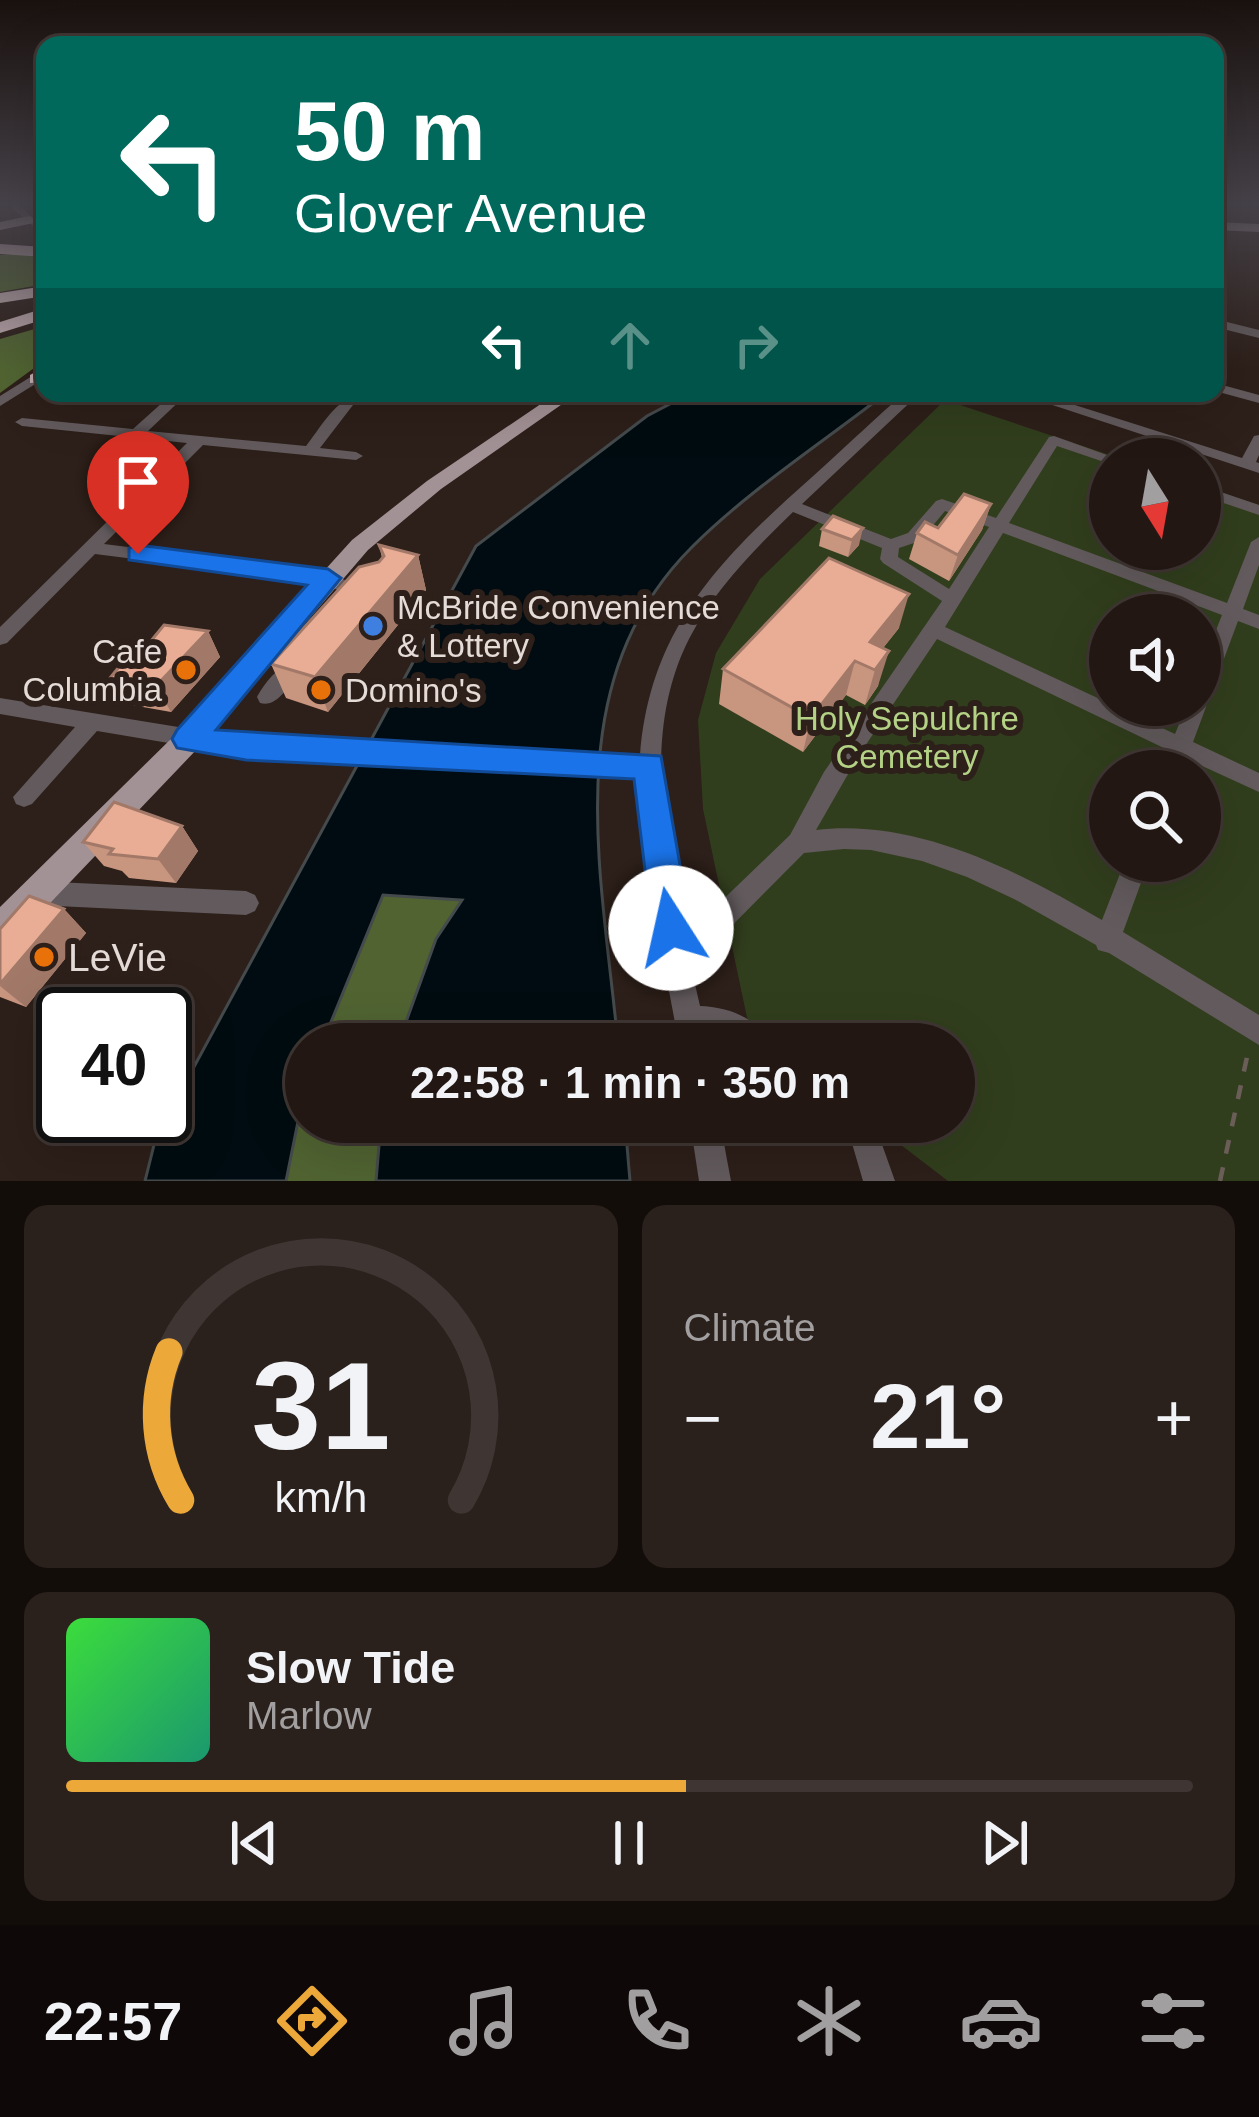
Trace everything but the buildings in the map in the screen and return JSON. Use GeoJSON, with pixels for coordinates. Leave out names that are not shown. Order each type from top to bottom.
{"type":"FeatureCollection","features":[{"type":"Feature","properties":{"kind":"highway"},"geometry":{"type":"LineString","coordinates":[[0,298],[36,295]]}},
{"type":"Feature","properties":{"kind":"highway"},"geometry":{"type":"LineString","coordinates":[[0,308],[36,297]]}},
{"type":"Feature","properties":{"kind":"highway"},"geometry":{"type":"LineString","coordinates":[[0,326],[36,316]]}},
{"type":"Feature","properties":{"kind":"main road"},"geometry":{"type":"LineString","coordinates":[[0,931],[189,739],[328,578],[408,504],[556,402]]}},
{"type":"Feature","properties":{"kind":"street"},"geometry":{"type":"LineString","coordinates":[[1224,325],[1259,334]]}},
{"type":"Feature","properties":{"kind":"street"},"geometry":{"type":"LineString","coordinates":[[0,402],[36,379]]}},
{"type":"Feature","properties":{"kind":"street"},"geometry":{"type":"LineString","coordinates":[[1224,389],[1259,399]]}},
{"type":"Feature","properties":{"kind":"street"},"geometry":{"type":"LineString","coordinates":[[136,434],[171,402]]}},
{"type":"Feature","properties":{"kind":"street"},"geometry":{"type":"LineString","coordinates":[[309,452],[348,402]]}},
{"type":"Feature","properties":{"kind":"street"},"geometry":{"type":"LineString","coordinates":[[689,1023],[665,894],[650,766],[658,697],[690,614],[724,571],[903,402]]}},
{"type":"Feature","properties":{"kind":"street"},"geometry":{"type":"LineString","coordinates":[[1051,402],[1253,466],[1259,439]]}},
{"type":"Feature","properties":{"kind":"street"},"geometry":{"type":"LineString","coordinates":[[22,422],[356,457]]}},
{"type":"Feature","properties":{"kind":"street"},"geometry":{"type":"LineString","coordinates":[[0,638],[199,440]]}},
{"type":"Feature","properties":{"kind":"street"},"geometry":{"type":"LineString","coordinates":[[677,962],[798,843],[840,764],[938,632],[952,599],[1054,440],[1089,452]]}},
{"type":"Feature","properties":{"kind":"street"},"geometry":{"type":"LineString","coordinates":[[1221,497],[1259,510]]}},
{"type":"Feature","properties":{"kind":"street"},"geometry":{"type":"LineString","coordinates":[[791,505],[891,545],[914,537],[942,504],[1259,622]]}},
{"type":"Feature","properties":{"kind":"street"},"geometry":{"type":"LineString","coordinates":[[1221,643],[1259,542]]}},
{"type":"Feature","properties":{"kind":"street"},"geometry":{"type":"LineString","coordinates":[[891,545],[889,559],[952,599]]}},
{"type":"Feature","properties":{"kind":"street"},"geometry":{"type":"LineString","coordinates":[[91,548],[328,578],[348,600],[379,590]]}},
{"type":"Feature","properties":{"kind":"street"},"geometry":{"type":"LineString","coordinates":[[938,632],[1259,783]]}},
{"type":"Feature","properties":{"kind":"street"},"geometry":{"type":"LineString","coordinates":[[248,668],[294,665],[267,697]]}},
{"type":"Feature","properties":{"kind":"street"},"geometry":{"type":"LineString","coordinates":[[0,706],[189,739],[325,752],[650,766]]}},
{"type":"Feature","properties":{"kind":"street"},"geometry":{"type":"LineString","coordinates":[[24,797],[92,722]]}},
{"type":"Feature","properties":{"kind":"street"},"geometry":{"type":"LineString","coordinates":[[1179,750],[1188,726]]}},
{"type":"Feature","properties":{"kind":"street"},"geometry":{"type":"LineString","coordinates":[[798,843],[867,838],[937,854],[1008,884],[1256,1029]]}},
{"type":"Feature","properties":{"kind":"street"},"geometry":{"type":"LineString","coordinates":[[1107,941],[1129,882]]}},
{"type":"Feature","properties":{"kind":"street"},"geometry":{"type":"LineString","coordinates":[[35,893],[246,903]]}},
{"type":"Feature","properties":{"kind":"street"},"geometry":{"type":"LineString","coordinates":[[709,1143],[715,1181]]}},
{"type":"Feature","properties":{"kind":"street"},"geometry":{"type":"LineString","coordinates":[[867,1143],[878,1181]]}},
{"type":"Feature","properties":{"kind":"path"},"geometry":{"type":"LineString","coordinates":[[1220,1181],[1256,1029]]}},
{"type":"Feature","properties":{"kind":"green space"},"geometry":{"type":"Polygon","coordinates":[[[0,259],[36,259],[36,286],[0,292],[0,259]]]}},
{"type":"Feature","properties":{"kind":"green space"},"geometry":{"type":"Polygon","coordinates":[[[36,329],[36,367],[0,393],[0,339],[36,329]]]}},
{"type":"Feature","properties":{"kind":"green space","name":"Holy Sepulchre Cemetery"},"geometry":{"type":"Polygon","coordinates":[[[943,402],[1089,448],[1089,570],[1221,570],[1221,492],[1259,505],[1259,1181],[948,1181],[898,1143],[975,1143],[975,1023],[748,1023],[703,809],[698,720],[716,653],[760,579],[943,402]]]}},
{"type":"Feature","properties":{"kind":"green space"},"geometry":{"type":"Polygon","coordinates":[[[383,895],[463,899],[437,939],[406,1023],[331,1023],[383,895]]]}},
{"type":"Feature","properties":{"kind":"green space"},"geometry":{"type":"Polygon","coordinates":[[[294,1143],[379,1143],[376,1181],[286,1181],[294,1143]]]}},
{"type":"Feature","properties":{"kind":"shaded area"},"geometry":{"type":"Polygon","coordinates":[[[674,402],[874,402],[762,486],[692,547],[649,600],[621,658],[605,719],[598,782],[599,847],[616,1023],[406,1023],[436,939],[462,900],[383,895],[331,1023],[285,1023],[285,1143],[294,1143],[286,1181],[145,1181],[154,1143],[192,1143],[192,1071],[476,546],[647,416],[674,402]]]}},
{"type":"Feature","properties":{"kind":"shaded area"},"geometry":{"type":"Polygon","coordinates":[[[379,1143],[627,1143],[630,1181],[376,1181],[379,1143]]]}},
{"type":"Feature","properties":{"kind":"place","name":"McBride Convenience & Lottery"},"geometry":{"type":"Point","coordinates":[373,626]}},
{"type":"Feature","properties":{"kind":"place","name":"Cafe Columbia"},"geometry":{"type":"Point","coordinates":[186,670]}},
{"type":"Feature","properties":{"kind":"place","name":"Domino's"},"geometry":{"type":"Point","coordinates":[321,690]}},
{"type":"Feature","properties":{"kind":"place","name":"LeVie"},"geometry":{"type":"Point","coordinates":[44,957]}},
{"type":"Feature","properties":{"kind":"route"},"geometry":{"type":"LineString","coordinates":[[138,554],[328,578],[189,739],[246,747],[650,766],[671,928]]}}]}
